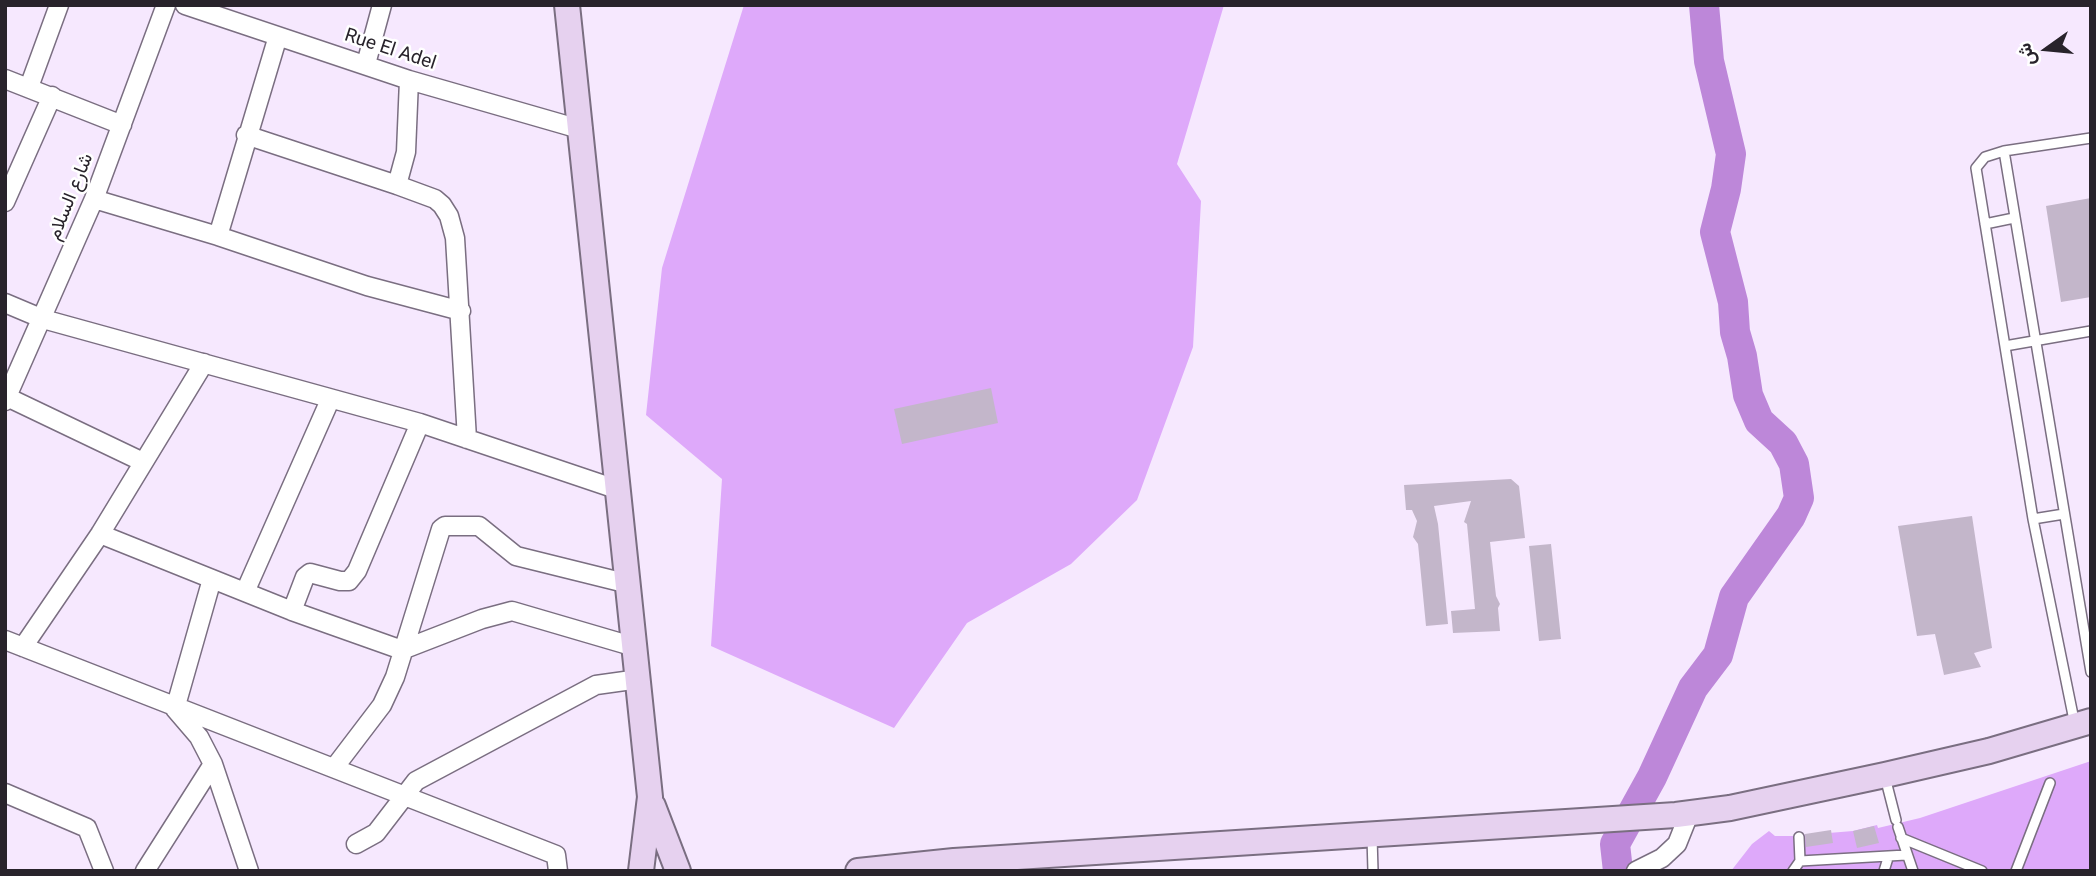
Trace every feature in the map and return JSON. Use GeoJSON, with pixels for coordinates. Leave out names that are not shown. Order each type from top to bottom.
{"type":"FeatureCollection","features":[{"type":"Feature","properties":{"kind":"main road"},"geometry":{"type":"LineString","coordinates":[[567,5],[583,130],[650,797],[641,871]]}},
{"type":"Feature","properties":{"kind":"main road"},"geometry":{"type":"LineString","coordinates":[[858,871],[954,861],[1594,822],[1682,814],[1885,775],[1989,751],[2083,723]]}},
{"type":"Feature","properties":{"kind":"main road"},"geometry":{"type":"LineString","coordinates":[[650,797],[678,871]]}},
{"type":"Feature","properties":{"kind":"street"},"geometry":{"type":"LineString","coordinates":[[29,87],[59,5]]}},
{"type":"Feature","properties":{"kind":"street","name":"شارع السلام"},"geometry":{"type":"LineString","coordinates":[[6,399],[94,199],[166,5]]}},
{"type":"Feature","properties":{"kind":"street","name":"Rue El Adel"},"geometry":{"type":"LineString","coordinates":[[185,5],[409,80],[583,130]]}},
{"type":"Feature","properties":{"kind":"street"},"geometry":{"type":"LineString","coordinates":[[366,64],[382,5]]}},
{"type":"Feature","properties":{"kind":"street"},"geometry":{"type":"LineString","coordinates":[[218,236],[246,135],[278,36]]}},
{"type":"Feature","properties":{"kind":"street"},"geometry":{"type":"LineString","coordinates":[[5,79],[122,125]]}},
{"type":"Feature","properties":{"kind":"street"},"geometry":{"type":"LineString","coordinates":[[397,185],[406,152],[409,80]]}},
{"type":"Feature","properties":{"kind":"street"},"geometry":{"type":"LineString","coordinates":[[5,202],[52,96]]}},
{"type":"Feature","properties":{"kind":"street"},"geometry":{"type":"LineString","coordinates":[[246,135],[435,199],[449,216],[455,237],[461,311],[467,439]]}},
{"type":"Feature","properties":{"kind":"street"},"geometry":{"type":"LineString","coordinates":[[94,199],[218,236],[367,286],[461,311]]}},
{"type":"Feature","properties":{"kind":"street"},"geometry":{"type":"LineString","coordinates":[[5,303],[43,319],[420,423],[619,490]]}},
{"type":"Feature","properties":{"kind":"street"},"geometry":{"type":"LineString","coordinates":[[23,647],[100,534],[204,363]]}},
{"type":"Feature","properties":{"kind":"street"},"geometry":{"type":"LineString","coordinates":[[6,399],[143,462]]}},
{"type":"Feature","properties":{"kind":"street"},"geometry":{"type":"LineString","coordinates":[[245,592],[330,400]]}},
{"type":"Feature","properties":{"kind":"street"},"geometry":{"type":"LineString","coordinates":[[292,611],[305,577],[310,573],[349,581],[357,571],[420,423]]}},
{"type":"Feature","properties":{"kind":"street"},"geometry":{"type":"LineString","coordinates":[[334,768],[382,705],[441,529],[445,526],[479,526],[516,556],[629,584]]}},
{"type":"Feature","properties":{"kind":"street"},"geometry":{"type":"LineString","coordinates":[[100,534],[292,611],[402,650],[482,619],[512,611],[635,647]]}},
{"type":"Feature","properties":{"kind":"street"},"geometry":{"type":"LineString","coordinates":[[175,709],[212,579]]}},
{"type":"Feature","properties":{"kind":"street"},"geometry":{"type":"LineString","coordinates":[[5,640],[175,709],[556,855],[558,871]]}},
{"type":"Feature","properties":{"kind":"street"},"geometry":{"type":"LineString","coordinates":[[356,844],[376,833],[416,781],[596,685],[639,679]]}},
{"type":"Feature","properties":{"kind":"street"},"geometry":{"type":"LineString","coordinates":[[175,709],[199,737],[214,764],[232,812],[249,871]]}},
{"type":"Feature","properties":{"kind":"street"},"geometry":{"type":"LineString","coordinates":[[145,871],[214,764]]}},
{"type":"Feature","properties":{"kind":"street"},"geometry":{"type":"LineString","coordinates":[[5,793],[87,828],[104,871]]}},
{"type":"Feature","properties":{"kind":"street"},"geometry":{"type":"LineString","coordinates":[[1636,871],[1662,858],[1677,844],[1682,814]]}},
{"type":"Feature","properties":{"kind":"lane"},"geometry":{"type":"LineString","coordinates":[[2083,723],[2033,519],[1976,168],[1985,157],[2004,151],[2091,138]]}},
{"type":"Feature","properties":{"kind":"lane"},"geometry":{"type":"LineString","coordinates":[[2004,151],[2091,671]]}},
{"type":"Feature","properties":{"kind":"lane"},"geometry":{"type":"LineString","coordinates":[[1985,224],[2014,218]]}},
{"type":"Feature","properties":{"kind":"lane"},"geometry":{"type":"LineString","coordinates":[[2005,346],[2091,331]]}},
{"type":"Feature","properties":{"kind":"lane"},"geometry":{"type":"LineString","coordinates":[[2033,519],[2064,514]]}},
{"type":"Feature","properties":{"kind":"lane"},"geometry":{"type":"LineString","coordinates":[[1885,775],[1901,838],[1913,871]]}},
{"type":"Feature","properties":{"kind":"lane"},"geometry":{"type":"LineString","coordinates":[[2016,871],[2050,783]]}},
{"type":"Feature","properties":{"kind":"lane"},"geometry":{"type":"LineString","coordinates":[[1372,835],[1373,871]]}},
{"type":"Feature","properties":{"kind":"lane"},"geometry":{"type":"LineString","coordinates":[[1793,871],[1800,861],[1800,837]]}},
{"type":"Feature","properties":{"kind":"lane"},"geometry":{"type":"LineString","coordinates":[[1901,838],[1982,871]]}},
{"type":"Feature","properties":{"kind":"lane"},"geometry":{"type":"LineString","coordinates":[[1800,861],[1906,855]]}},
{"type":"Feature","properties":{"kind":"lane"},"geometry":{"type":"LineString","coordinates":[[1884,871],[1888,858]]}},
{"type":"Feature","properties":{"kind":"shaded area"},"geometry":{"type":"Polygon","coordinates":[[[744,5],[1224,5],[1177,164],[1201,201],[1193,347],[1137,500],[1071,564],[967,623],[894,728],[711,646],[722,479],[646,415],[662,268],[744,5]]]}},
{"type":"Feature","properties":{"kind":"shaded area"},"geometry":{"type":"Polygon","coordinates":[[[2091,761],[2091,871],[1731,871],[1752,844],[1769,831],[1775,836],[1792,836],[1853,831],[1877,825],[1878,828],[1920,818],[2091,761]]]}},
{"type":"Feature","properties":{"kind":"building"},"geometry":{"type":"Polygon","coordinates":[[[2091,198],[2091,297],[2061,302],[2046,206],[2091,198]]]}},
{"type":"Feature","properties":{"kind":"building"},"geometry":{"type":"Polygon","coordinates":[[[991,388],[998,423],[902,444],[894,409],[991,388]]]}},
{"type":"Feature","properties":{"kind":"building"},"geometry":{"type":"Polygon","coordinates":[[[1511,479],[1519,486],[1525,538],[1490,542],[1496,596],[1500,604],[1500,631],[1453,633],[1451,611],[1475,609],[1467,524],[1464,522],[1471,501],[1434,506],[1448,624],[1426,626],[1418,544],[1413,537],[1417,521],[1412,510],[1406,510],[1404,485],[1511,479]]]}},
{"type":"Feature","properties":{"kind":"building"},"geometry":{"type":"Polygon","coordinates":[[[1972,516],[1992,648],[1974,653],[1981,667],[1944,675],[1935,634],[1917,636],[1898,526],[1972,516]]]}},
{"type":"Feature","properties":{"kind":"building"},"geometry":{"type":"Polygon","coordinates":[[[1551,544],[1561,639],[1539,641],[1529,546],[1551,544]]]}},
{"type":"Feature","properties":{"kind":"building"},"geometry":{"type":"Polygon","coordinates":[[[1874,826],[1879,843],[1857,848],[1853,831],[1874,826]]]}},
{"type":"Feature","properties":{"kind":"building"},"geometry":{"type":"Polygon","coordinates":[[[1831,830],[1833,843],[1806,847],[1805,834],[1831,830]]]}},
{"type":"Feature","properties":{"kind":"waterway"},"geometry":{"type":"LineString","coordinates":[[1618,871],[1615,844],[1652,777],[1693,688],[1718,655],[1734,597],[1791,516],[1799,498],[1794,464],[1783,443],[1759,421],[1748,395],[1735,332],[1733,302],[1715,232],[1726,189],[1731,154],[1709,61],[1704,5]]}}]}
